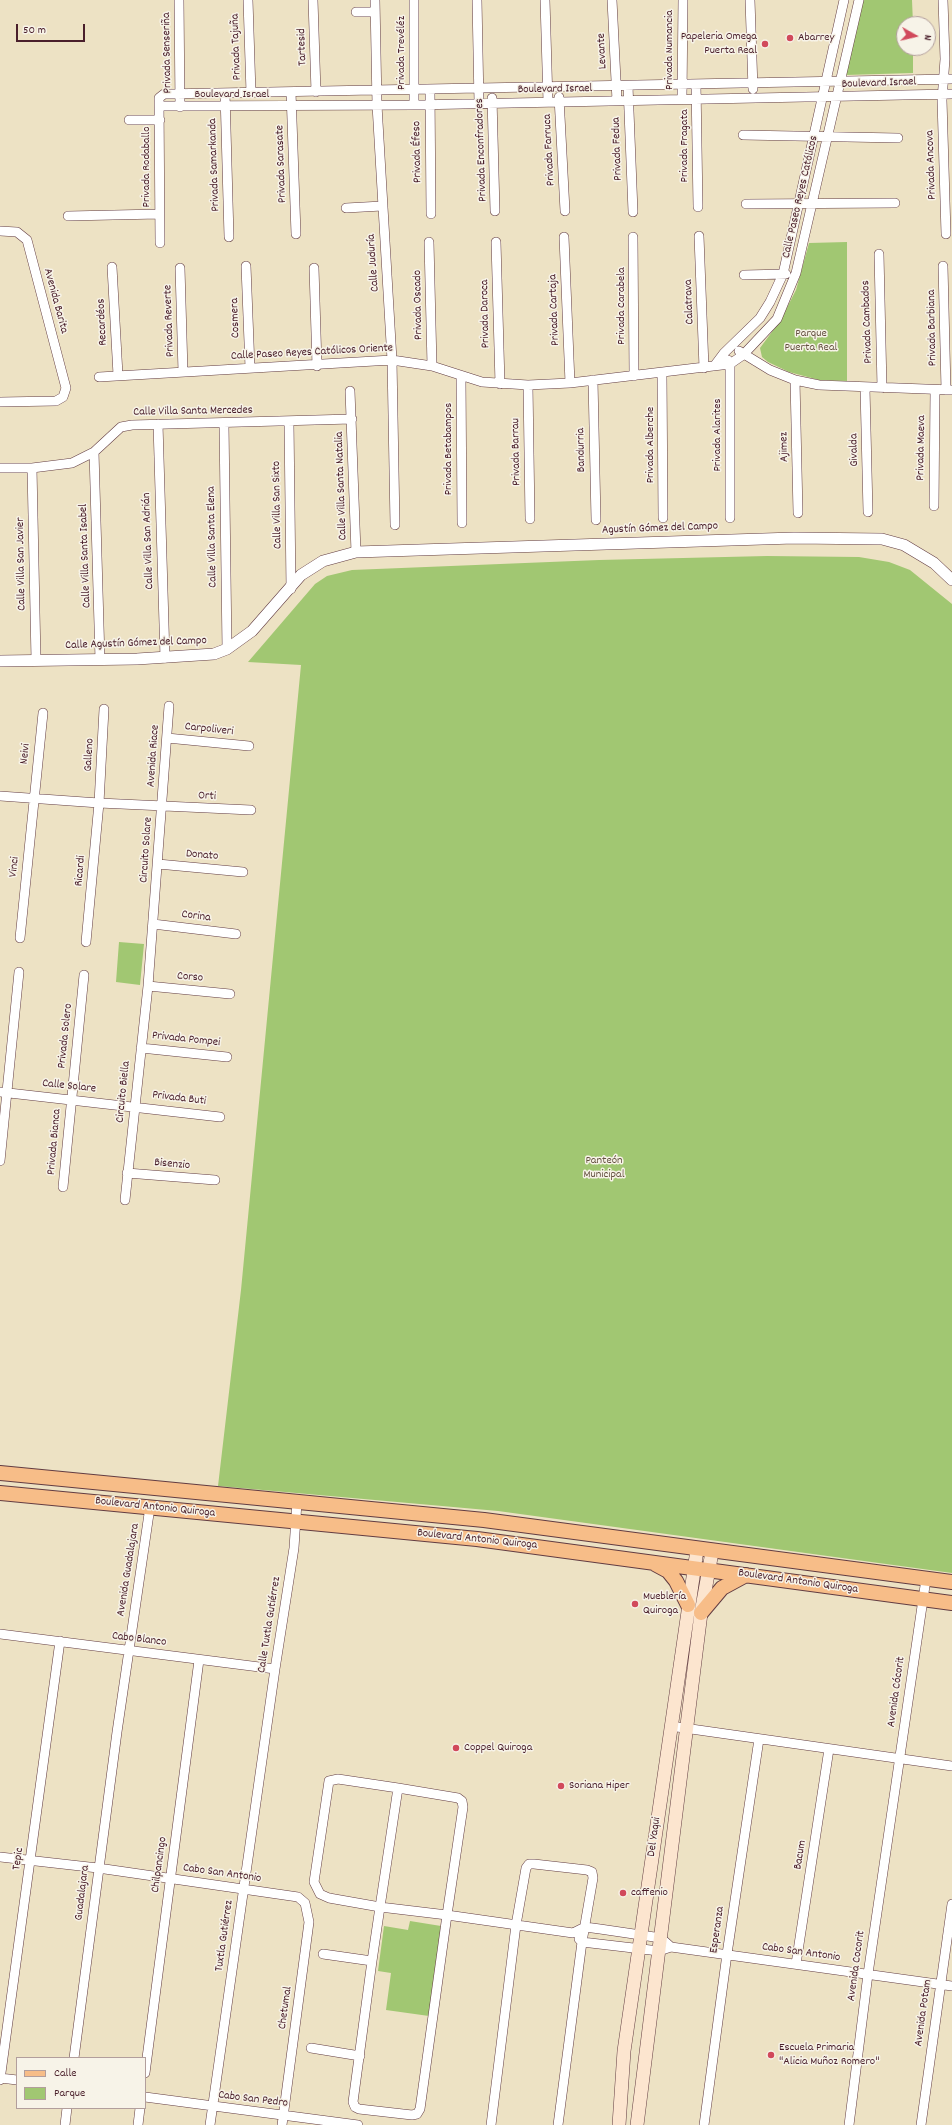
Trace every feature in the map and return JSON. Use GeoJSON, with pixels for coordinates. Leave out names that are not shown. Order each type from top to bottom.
{"type":"FeatureCollection","features":[{"type":"Feature","properties":{"kind":"main road","name":"Boulevard Antonio Quiroga"},"geometry":{"type":"LineString","coordinates":[[0,1473],[484,1520],[712,1552],[952,1582]]}},
{"type":"Feature","properties":{"kind":"main road","name":"Boulevard Antonio Quiroga"},"geometry":{"type":"LineString","coordinates":[[0,1493],[297,1523],[477,1539],[952,1603]]}},
{"type":"Feature","properties":{"kind":"main road","name":"Del Yaqui"},"geometry":{"type":"LineString","coordinates":[[619,2125],[624,2051],[670,1726],[697,1550]]}},
{"type":"Feature","properties":{"kind":"main road","name":"Del Yaqui"},"geometry":{"type":"LineString","coordinates":[[637,2125],[663,1945],[701,1613],[712,1552]]}},
{"type":"Feature","properties":{"kind":"main road"},"geometry":{"type":"LineString","coordinates":[[651,1562],[668,1571],[676,1581],[688,1605]]}},
{"type":"Feature","properties":{"kind":"main road"},"geometry":{"type":"LineString","coordinates":[[701,1613],[722,1588],[746,1575]]}},
{"type":"Feature","properties":{"kind":"street","name":"Privada Senseriña"},"geometry":{"type":"LineString","coordinates":[[179,0],[180,106]]}},
{"type":"Feature","properties":{"kind":"street","name":"Privada Tajuña"},"geometry":{"type":"LineString","coordinates":[[248,0],[250,93]]}},
{"type":"Feature","properties":{"kind":"street","name":"Tartesid"},"geometry":{"type":"LineString","coordinates":[[313,0],[316,92]]}},
{"type":"Feature","properties":{"kind":"street","name":"Calle Juduría"},"geometry":{"type":"LineString","coordinates":[[375,0],[376,90],[392,360],[395,525]]}},
{"type":"Feature","properties":{"kind":"street","name":"Privada Trevéléz"},"geometry":{"type":"LineString","coordinates":[[414,0],[414,105]]}},
{"type":"Feature","properties":{"kind":"street"},"geometry":{"type":"LineString","coordinates":[[477,0],[480,103]]}},
{"type":"Feature","properties":{"kind":"street"},"geometry":{"type":"LineString","coordinates":[[545,0],[548,102]]}},
{"type":"Feature","properties":{"kind":"street","name":"Levante"},"geometry":{"type":"LineString","coordinates":[[612,0],[617,101]]}},
{"type":"Feature","properties":{"kind":"street","name":"Privada Numancia"},"geometry":{"type":"LineString","coordinates":[[682,0],[682,99]]}},
{"type":"Feature","properties":{"kind":"street"},"geometry":{"type":"LineString","coordinates":[[750,0],[754,98]]}},
{"type":"Feature","properties":{"kind":"street"},"geometry":{"type":"LineString","coordinates":[[715,365],[724,353],[734,346],[760,318],[770,302],[783,274],[815,137],[844,0]]}},
{"type":"Feature","properties":{"kind":"street","name":"Calle Paseo Reyes Católicos"},"geometry":{"type":"LineString","coordinates":[[730,364],[743,355],[777,319],[796,273],[813,204],[856,0]]}},
{"type":"Feature","properties":{"kind":"street","name":"Privada Ancova"},"geometry":{"type":"LineString","coordinates":[[943,0],[948,80],[946,234]]}},
{"type":"Feature","properties":{"kind":"street"},"geometry":{"type":"LineString","coordinates":[[356,12],[375,12]]}},
{"type":"Feature","properties":{"kind":"street","name":"Boulevard Israel"},"geometry":{"type":"LineString","coordinates":[[164,94],[376,90],[479,90],[696,84],[948,80]]}},
{"type":"Feature","properties":{"kind":"street","name":"Privada Fragata"},"geometry":{"type":"LineString","coordinates":[[696,84],[698,207]]}},
{"type":"Feature","properties":{"kind":"street","name":"Privada Fedua"},"geometry":{"type":"LineString","coordinates":[[628,86],[633,212]]}},
{"type":"Feature","properties":{"kind":"street","name":"Privada Farruca"},"geometry":{"type":"LineString","coordinates":[[559,88],[565,211]]}},
{"type":"Feature","properties":{"kind":"street","name":"Privada Enconfradores"},"geometry":{"type":"LineString","coordinates":[[492,89],[495,211]]}},
{"type":"Feature","properties":{"kind":"street","name":"Privada Éfeso"},"geometry":{"type":"LineString","coordinates":[[430,90],[431,214]]}},
{"type":"Feature","properties":{"kind":"street","name":"Privada Sarasate"},"geometry":{"type":"LineString","coordinates":[[291,92],[296,234]]}},
{"type":"Feature","properties":{"kind":"street","name":"Privada Samarkanda"},"geometry":{"type":"LineString","coordinates":[[226,93],[229,237]]}},
{"type":"Feature","properties":{"kind":"street","name":"Privada Rodaballo"},"geometry":{"type":"LineString","coordinates":[[160,243],[159,98],[164,94]]}},
{"type":"Feature","properties":{"kind":"street","name":"Boulevard Israel"},"geometry":{"type":"LineString","coordinates":[[159,106],[226,108],[429,105],[682,99],[835,98],[947,94]]}},
{"type":"Feature","properties":{"kind":"street"},"geometry":{"type":"LineString","coordinates":[[129,120],[160,120]]}},
{"type":"Feature","properties":{"kind":"street"},"geometry":{"type":"LineString","coordinates":[[743,135],[898,138]]}},
{"type":"Feature","properties":{"kind":"street"},"geometry":{"type":"LineString","coordinates":[[746,204],[895,203]]}},
{"type":"Feature","properties":{"kind":"street"},"geometry":{"type":"LineString","coordinates":[[346,208],[382,206]]}},
{"type":"Feature","properties":{"kind":"street"},"geometry":{"type":"LineString","coordinates":[[68,216],[159,214]]}},
{"type":"Feature","properties":{"kind":"street","name":"Avenida Barita"},"geometry":{"type":"LineString","coordinates":[[0,231],[17,232],[27,240],[66,388],[63,397],[50,402],[0,402]]}},
{"type":"Feature","properties":{"kind":"street","name":"Calatrava"},"geometry":{"type":"LineString","coordinates":[[700,236],[704,368]]}},
{"type":"Feature","properties":{"kind":"street","name":"Privada Cartaja"},"geometry":{"type":"LineString","coordinates":[[564,237],[570,383]]}},
{"type":"Feature","properties":{"kind":"street","name":"Privada Carabela"},"geometry":{"type":"LineString","coordinates":[[633,237],[634,376]]}},
{"type":"Feature","properties":{"kind":"street","name":"Privada Oscado"},"geometry":{"type":"LineString","coordinates":[[429,242],[432,366]]}},
{"type":"Feature","properties":{"kind":"street","name":"Privada Daroca"},"geometry":{"type":"LineString","coordinates":[[496,242],[500,384]]}},
{"type":"Feature","properties":{"kind":"street","name":"Privada Cambados"},"geometry":{"type":"LineString","coordinates":[[879,254],[882,388]]}},
{"type":"Feature","properties":{"kind":"street","name":"Cosmera"},"geometry":{"type":"LineString","coordinates":[[246,266],[250,368]]}},
{"type":"Feature","properties":{"kind":"street","name":"Privada Barbiana"},"geometry":{"type":"LineString","coordinates":[[943,266],[949,390]]}},
{"type":"Feature","properties":{"kind":"street","name":"Recardéos"},"geometry":{"type":"LineString","coordinates":[[112,267],[118,375]]}},
{"type":"Feature","properties":{"kind":"street","name":"Privada Reverte"},"geometry":{"type":"LineString","coordinates":[[180,268],[183,372]]}},
{"type":"Feature","properties":{"kind":"street"},"geometry":{"type":"LineString","coordinates":[[314,268],[317,366]]}},
{"type":"Feature","properties":{"kind":"street"},"geometry":{"type":"LineString","coordinates":[[744,275],[796,273]]}},
{"type":"Feature","properties":{"kind":"street"},"geometry":{"type":"LineString","coordinates":[[734,346],[743,355],[770,370],[794,380],[819,385],[865,388],[949,390]]}},
{"type":"Feature","properties":{"kind":"street","name":"Privada Alarites"},"geometry":{"type":"LineString","coordinates":[[724,353],[730,364],[730,518]]}},
{"type":"Feature","properties":{"kind":"street","name":"Calle Paseo Reyes Católicos Oriente"},"geometry":{"type":"LineString","coordinates":[[99,377],[250,368],[317,366],[392,360],[432,366],[461,376],[500,384],[528,385],[570,383],[704,368],[715,365]]}},
{"type":"Feature","properties":{"kind":"street"},"geometry":{"type":"LineString","coordinates":[[715,365],[730,364]]}},
{"type":"Feature","properties":{"kind":"street","name":"Privada Alberche"},"geometry":{"type":"LineString","coordinates":[[662,373],[663,518]]}},
{"type":"Feature","properties":{"kind":"street","name":"Privada Betabampos"},"geometry":{"type":"LineString","coordinates":[[461,376],[462,523]]}},
{"type":"Feature","properties":{"kind":"street","name":"Bandurria"},"geometry":{"type":"LineString","coordinates":[[593,380],[596,520]]}},
{"type":"Feature","properties":{"kind":"street","name":"Ajimez"},"geometry":{"type":"LineString","coordinates":[[794,380],[798,513]]}},
{"type":"Feature","properties":{"kind":"street","name":"Privada Barrau"},"geometry":{"type":"LineString","coordinates":[[528,385],[530,519]]}},
{"type":"Feature","properties":{"kind":"street","name":"Givalda"},"geometry":{"type":"LineString","coordinates":[[865,388],[868,512]]}},
{"type":"Feature","properties":{"kind":"street","name":"Calle Villa Santa Natalia"},"geometry":{"type":"LineString","coordinates":[[350,390],[356,552]]}},
{"type":"Feature","properties":{"kind":"street","name":"Privada Maeva"},"geometry":{"type":"LineString","coordinates":[[934,506],[935,390]]}},
{"type":"Feature","properties":{"kind":"street","name":"Calle Villa Santa Mercedes"},"geometry":{"type":"LineString","coordinates":[[0,468],[32,468],[72,463],[94,452],[121,427],[158,424],[224,424],[352,419]]}},
{"type":"Feature","properties":{"kind":"street","name":"Calle Villa San Sixto"},"geometry":{"type":"LineString","coordinates":[[288,422],[291,589]]}},
{"type":"Feature","properties":{"kind":"street","name":"Calle Villa San Adrián"},"geometry":{"type":"LineString","coordinates":[[158,424],[165,658]]}},
{"type":"Feature","properties":{"kind":"street","name":"Calle Villa Santa Elena"},"geometry":{"type":"LineString","coordinates":[[224,424],[226,649]]}},
{"type":"Feature","properties":{"kind":"street","name":"Calle Villa Santa Isabel"},"geometry":{"type":"LineString","coordinates":[[94,452],[100,660]]}},
{"type":"Feature","properties":{"kind":"street","name":"Calle Villa San Javier"},"geometry":{"type":"LineString","coordinates":[[32,468],[36,660]]}},
{"type":"Feature","properties":{"kind":"street","name":"Agustín Gómez del Campo"},"geometry":{"type":"LineString","coordinates":[[356,552],[620,543],[867,538],[882,539],[904,545],[934,563],[952,580]]}},
{"type":"Feature","properties":{"kind":"street","name":"Calle Agustín Gómez del Campo"},"geometry":{"type":"LineString","coordinates":[[0,661],[165,658],[214,654],[226,649],[252,631],[302,575],[323,561],[356,552]]}},
{"type":"Feature","properties":{"kind":"street","name":"Avenida Riace"},"geometry":{"type":"LineString","coordinates":[[162,807],[169,706]]}},
{"type":"Feature","properties":{"kind":"street","name":"Galleno"},"geometry":{"type":"LineString","coordinates":[[99,803],[104,709]]}},
{"type":"Feature","properties":{"kind":"street","name":"Neivi"},"geometry":{"type":"LineString","coordinates":[[34,798],[43,713]]}},
{"type":"Feature","properties":{"kind":"street","name":"Carpoliveri"},"geometry":{"type":"LineString","coordinates":[[167,738],[249,746]]}},
{"type":"Feature","properties":{"kind":"street","name":"Circuito Solare"},"geometry":{"type":"LineString","coordinates":[[0,796],[162,807],[148,986]]}},
{"type":"Feature","properties":{"kind":"street","name":"Vinci"},"geometry":{"type":"LineString","coordinates":[[20,938],[34,798]]}},
{"type":"Feature","properties":{"kind":"street","name":"Ricardi"},"geometry":{"type":"LineString","coordinates":[[86,942],[99,803]]}},
{"type":"Feature","properties":{"kind":"street","name":"Orti"},"geometry":{"type":"LineString","coordinates":[[162,807],[251,810]]}},
{"type":"Feature","properties":{"kind":"street","name":"Donato"},"geometry":{"type":"LineString","coordinates":[[158,864],[243,872]]}},
{"type":"Feature","properties":{"kind":"street","name":"Corina"},"geometry":{"type":"LineString","coordinates":[[153,924],[236,934]]}},
{"type":"Feature","properties":{"kind":"street"},"geometry":{"type":"LineString","coordinates":[[0,1161],[3,1092],[19,972]]}},
{"type":"Feature","properties":{"kind":"street","name":"Privada Solero"},"geometry":{"type":"LineString","coordinates":[[71,1099],[84,975]]}},
{"type":"Feature","properties":{"kind":"street","name":"Corso"},"geometry":{"type":"LineString","coordinates":[[148,986],[230,994]]}},
{"type":"Feature","properties":{"kind":"street","name":"Circuito Biella"},"geometry":{"type":"LineString","coordinates":[[125,1200],[148,986]]}},
{"type":"Feature","properties":{"kind":"street","name":"Privada Pompei"},"geometry":{"type":"LineString","coordinates":[[141,1048],[227,1057]]}},
{"type":"Feature","properties":{"kind":"street","name":"Calle Solare"},"geometry":{"type":"LineString","coordinates":[[3,1092],[134,1106]]}},
{"type":"Feature","properties":{"kind":"street","name":"Privada Bianca"},"geometry":{"type":"LineString","coordinates":[[63,1187],[71,1099]]}},
{"type":"Feature","properties":{"kind":"street","name":"Privada Buti"},"geometry":{"type":"LineString","coordinates":[[134,1106],[220,1117]]}},
{"type":"Feature","properties":{"kind":"street","name":"Bisenzio"},"geometry":{"type":"LineString","coordinates":[[127,1173],[215,1180]]}},
{"type":"Feature","properties":{"kind":"street","name":"Calle Tuxtla Gutiérrez"},"geometry":{"type":"LineString","coordinates":[[263,1751],[294,1548],[297,1523],[296,1502]]}},
{"type":"Feature","properties":{"kind":"street","name":"Avenida Guadalajara"},"geometry":{"type":"LineString","coordinates":[[117,1732],[150,1507]]}},
{"type":"Feature","properties":{"kind":"street","name":"Avenida Cócorit"},"geometry":{"type":"LineString","coordinates":[[892,1810],[926,1579]]}},
{"type":"Feature","properties":{"kind":"street","name":"Cabo Blanco"},"geometry":{"type":"LineString","coordinates":[[0,1634],[275,1669]]}},
{"type":"Feature","properties":{"kind":"street","name":"Tepic"},"geometry":{"type":"LineString","coordinates":[[0,2079],[60,1641]]}},
{"type":"Feature","properties":{"kind":"street","name":"Chilpancingo"},"geometry":{"type":"LineString","coordinates":[[146,2065],[200,1660]]}},
{"type":"Feature","properties":{"kind":"street"},"geometry":{"type":"LineString","coordinates":[[670,1726],[952,1766]]}},
{"type":"Feature","properties":{"kind":"street","name":"Guadalajara"},"geometry":{"type":"LineString","coordinates":[[74,2057],[117,1732]]}},
{"type":"Feature","properties":{"kind":"street","name":"Esperanza"},"geometry":{"type":"LineString","coordinates":[[704,2125],[727,1954],[759,1739]]}},
{"type":"Feature","properties":{"kind":"street","name":"Bacum"},"geometry":{"type":"LineString","coordinates":[[796,1964],[829,1749]]}},
{"type":"Feature","properties":{"kind":"street","name":"Tuxtla Gutiérrez"},"geometry":{"type":"LineString","coordinates":[[210,2125],[263,1751]]}},
{"type":"Feature","properties":{"kind":"street"},"geometry":{"type":"LineString","coordinates":[[398,1788],[380,1907],[372,1961],[353,2102],[355,2107],[359,2109],[412,2115],[418,2114],[420,2109],[447,1915],[463,1807],[462,1801],[458,1798],[398,1788],[338,1779],[329,1781],[314,1882],[320,1894],[329,1898],[380,1907],[447,1915],[573,1933],[585,1927]]}},
{"type":"Feature","properties":{"kind":"street","name":"Avenida Cocorit"},"geometry":{"type":"LineString","coordinates":[[849,2125],[868,1974],[892,1810]]}},
{"type":"Feature","properties":{"kind":"street","name":"Cabo San Antonio"},"geometry":{"type":"LineString","coordinates":[[0,1857],[98,1868],[298,1897]]}},
{"type":"Feature","properties":{"kind":"street"},"geometry":{"type":"LineString","coordinates":[[491,2125],[516,1925],[526,1868],[529,1864],[587,1870],[592,1872],[593,1878],[582,1942],[558,2125]]}},
{"type":"Feature","properties":{"kind":"street","name":"Chetumal"},"geometry":{"type":"LineString","coordinates":[[283,2120],[309,1922],[305,1904],[298,1897]]}},
{"type":"Feature","properties":{"kind":"street","name":"Avenida Potam"},"geometry":{"type":"LineString","coordinates":[[922,2125],[952,1904]]}},
{"type":"Feature","properties":{"kind":"street","name":"Cabo San Antonio"},"geometry":{"type":"LineString","coordinates":[[585,1927],[641,1936],[663,1945],[952,1986]]}},
{"type":"Feature","properties":{"kind":"street"},"geometry":{"type":"LineString","coordinates":[[597,1944],[600,1929]]}},
{"type":"Feature","properties":{"kind":"street"},"geometry":{"type":"LineString","coordinates":[[573,1933],[582,1942]]}},
{"type":"Feature","properties":{"kind":"street","name":"Cabo San Antonio"},"geometry":{"type":"LineString","coordinates":[[582,1942],[639,1949],[663,1945]]}},
{"type":"Feature","properties":{"kind":"street"},"geometry":{"type":"LineString","coordinates":[[323,1954],[372,1961]]}},
{"type":"Feature","properties":{"kind":"street"},"geometry":{"type":"LineString","coordinates":[[311,2048],[360,2056]]}},
{"type":"Feature","properties":{"kind":"street"},"geometry":{"type":"LineString","coordinates":[[0,2079],[16,2080]]}},
{"type":"Feature","properties":{"kind":"street","name":"Cabo San Pedro"},"geometry":{"type":"LineString","coordinates":[[146,2097],[213,2107],[283,2120],[353,2125]]}},
{"type":"Feature","properties":{"kind":"street"},"geometry":{"type":"LineString","coordinates":[[65,2125],[68,2109]]}},
{"type":"Feature","properties":{"kind":"street"},"geometry":{"type":"LineString","coordinates":[[138,2125],[140,2109]]}},
{"type":"Feature","properties":{"kind":"green space"},"geometry":{"type":"Polygon","coordinates":[[[862,0],[912,0],[913,16],[896,16],[896,56],[913,56],[913,73],[846,75],[862,0]]]}},
{"type":"Feature","properties":{"kind":"green space","name":"Parque Puerta Real"},"geometry":{"type":"Polygon","coordinates":[[[847,242],[847,381],[819,380],[789,372],[768,362],[762,357],[760,348],[780,321],[796,290],[809,243],[847,242]]]}},
{"type":"Feature","properties":{"kind":"green space","name":"Panteón Municipal"},"geometry":{"type":"Polygon","coordinates":[[[767,556],[859,557],[889,562],[910,570],[952,604],[952,1573],[498,1511],[218,1486],[241,1290],[301,665],[248,662],[315,584],[327,576],[352,570],[599,560],[767,556]]]}},
{"type":"Feature","properties":{"kind":"green space"},"geometry":{"type":"Polygon","coordinates":[[[119,942],[144,944],[140,985],[116,982],[119,942]]]}},
{"type":"Feature","properties":{"kind":"green space"},"geometry":{"type":"Polygon","coordinates":[[[410,1921],[441,1926],[429,2016],[386,2010],[391,1973],[378,1971],[384,1926],[408,1930],[410,1921]]]}},
{"type":"Feature","properties":{"kind":"place","name":"Abarrey"},"geometry":{"type":"Point","coordinates":[790,38]}},
{"type":"Feature","properties":{"kind":"place","name":"Papeleria Omega Puerta Real"},"geometry":{"type":"Point","coordinates":[765,44]}},
{"type":"Feature","properties":{"kind":"place","name":"Mueblería Quiroga"},"geometry":{"type":"Point","coordinates":[635,1604]}},
{"type":"Feature","properties":{"kind":"place","name":"Coppel Quiroga"},"geometry":{"type":"Point","coordinates":[456,1748]}},
{"type":"Feature","properties":{"kind":"place","name":"Soriana Hiper"},"geometry":{"type":"Point","coordinates":[561,1786]}},
{"type":"Feature","properties":{"kind":"place","name":"caffenio"},"geometry":{"type":"Point","coordinates":[623,1893]}},
{"type":"Feature","properties":{"kind":"place","name":"Escuela Primaria \"Alicia Muñoz Romero\""},"geometry":{"type":"Point","coordinates":[771,2055]}}]}
